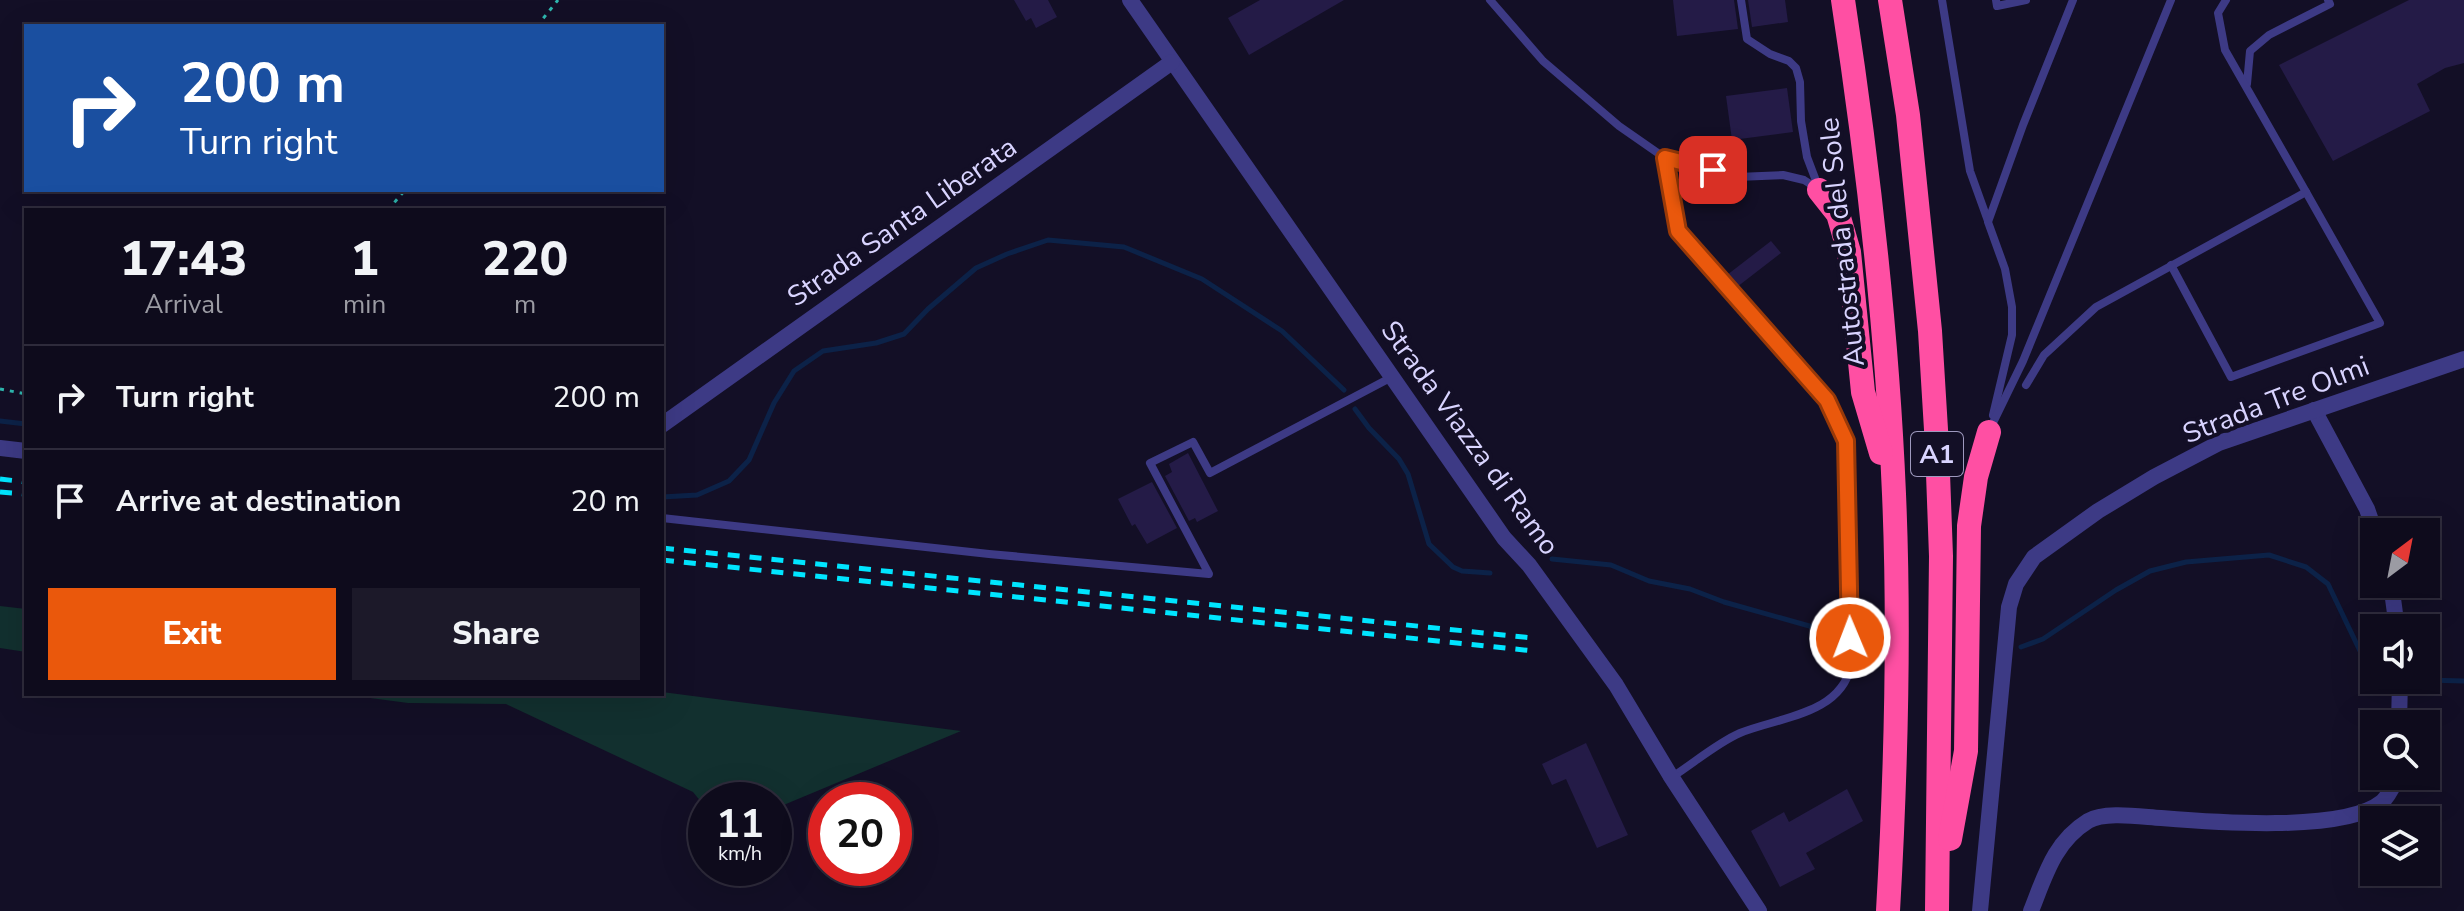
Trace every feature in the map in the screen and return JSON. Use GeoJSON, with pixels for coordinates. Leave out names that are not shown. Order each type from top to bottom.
{"type":"FeatureCollection","features":[{"type":"Feature","properties":{"kind":"highway","name":"Autostrada del Sole"},"geometry":{"type":"LineString","coordinates":[[1843,0],[1876,245],[1894,493],[1897,648],[1894,811],[1888,911]]}},
{"type":"Feature","properties":{"kind":"highway","name":"A1"},"geometry":{"type":"LineString","coordinates":[[1890,0],[1908,115],[1930,331],[1937,446],[1941,556],[1938,906]]}},
{"type":"Feature","properties":{"kind":"highway"},"geometry":{"type":"LineString","coordinates":[[1819,190],[1838,214],[1849,252],[1863,392],[1894,493]]}},
{"type":"Feature","properties":{"kind":"highway"},"geometry":{"type":"LineString","coordinates":[[1938,906],[1966,751],[1969,526],[1976,477],[1989,432]]}},
{"type":"Feature","properties":{"kind":"street","name":"Strada Viazza di Ramo"},"geometry":{"type":"LineString","coordinates":[[1130,0],[1504,538],[1529,565],[1616,685],[1672,778],[1759,911]]}},
{"type":"Feature","properties":{"kind":"street","name":"Strada Santa Liberata"},"geometry":{"type":"LineString","coordinates":[[664,424],[1172,62]]}},
{"type":"Feature","properties":{"kind":"street","name":"Strada Tre Olmi"},"geometry":{"type":"LineString","coordinates":[[1980,911],[2009,607],[2016,584],[2034,557],[2098,511],[2219,443],[2464,359]]}},
{"type":"Feature","properties":{"kind":"street"},"geometry":{"type":"LineString","coordinates":[[2314,410],[2370,518]]}},
{"type":"Feature","properties":{"kind":"street"},"geometry":{"type":"LineString","coordinates":[[0,448],[24,451]]}},
{"type":"Feature","properties":{"kind":"street"},"geometry":{"type":"LineString","coordinates":[[2031,911],[2051,858],[2070,834],[2092,818],[2124,815],[2244,825],[2308,821],[2364,813],[2385,801],[2391,790]]}},
{"type":"Feature","properties":{"kind":"lane"},"geometry":{"type":"LineString","coordinates":[[1490,0],[1543,61],[1619,126],[1665,158],[1737,177],[1783,175],[1804,180],[1819,190]]}},
{"type":"Feature","properties":{"kind":"lane"},"geometry":{"type":"LineString","coordinates":[[1741,0],[1747,39],[1770,54],[1789,61],[1796,68],[1807,157],[1819,190]]}},
{"type":"Feature","properties":{"kind":"lane"},"geometry":{"type":"LineString","coordinates":[[1942,0],[1970,171],[2005,269],[2012,307],[2012,335],[1989,432]]}},
{"type":"Feature","properties":{"kind":"lane"},"geometry":{"type":"LineString","coordinates":[[1996,0],[1997,6],[2026,0]]}},
{"type":"Feature","properties":{"kind":"lane"},"geometry":{"type":"LineString","coordinates":[[1988,222],[2073,0]]}},
{"type":"Feature","properties":{"kind":"lane"},"geometry":{"type":"LineString","coordinates":[[1989,432],[2023,361],[2171,0]]}},
{"type":"Feature","properties":{"kind":"lane"},"geometry":{"type":"LineString","coordinates":[[2171,265],[2231,377],[2380,323],[2225,50],[2218,13],[2226,0]]}},
{"type":"Feature","properties":{"kind":"lane"},"geometry":{"type":"LineString","coordinates":[[2247,85],[2250,51],[2269,35],[2330,4],[2328,0]]}},
{"type":"Feature","properties":{"kind":"lane"},"geometry":{"type":"LineString","coordinates":[[1665,158],[1678,231],[1827,400],[1846,441],[1851,666],[1848,678],[1826,702],[1801,714],[1738,734],[1672,778]]}},
{"type":"Feature","properties":{"kind":"lane"},"geometry":{"type":"LineString","coordinates":[[2026,385],[2044,355],[2086,316],[2171,265],[2306,192]]}},
{"type":"Feature","properties":{"kind":"lane"},"geometry":{"type":"LineString","coordinates":[[664,518],[989,554],[1209,574],[1150,463],[1193,442],[1210,473],[1393,377]]}},
{"type":"Feature","properties":{"kind":"path"},"geometry":{"type":"LineString","coordinates":[[539,24],[558,0]]}},
{"type":"Feature","properties":{"kind":"path"},"geometry":{"type":"LineString","coordinates":[[390,208],[403,192]]}},
{"type":"Feature","properties":{"kind":"path"},"geometry":{"type":"LineString","coordinates":[[0,389],[24,394]]}},
{"type":"Feature","properties":{"kind":"green space"},"geometry":{"type":"Polygon","coordinates":[[[0,606],[24,609],[24,652],[0,648],[0,606]]]}},
{"type":"Feature","properties":{"kind":"green space"},"geometry":{"type":"Polygon","coordinates":[[[664,692],[961,731],[839,782],[808,782],[808,795],[792,801],[792,782],[688,782],[688,790],[506,704],[408,703],[355,696],[664,696],[664,692]]]}},
{"type":"Feature","properties":{"kind":"building"},"geometry":{"type":"Polygon","coordinates":[[[1014,0],[1048,0],[1057,17],[1036,28],[1031,18],[1026,21],[1014,0]]]}},
{"type":"Feature","properties":{"kind":"building"},"geometry":{"type":"Polygon","coordinates":[[[1260,0],[1344,0],[1249,55],[1228,18],[1260,0]]]}},
{"type":"Feature","properties":{"kind":"building"},"geometry":{"type":"Polygon","coordinates":[[[1673,0],[1734,0],[1738,29],[1677,36],[1673,0]]]}},
{"type":"Feature","properties":{"kind":"building"},"geometry":{"type":"Polygon","coordinates":[[[1748,0],[1785,0],[1788,22],[1752,27],[1748,0]]]}},
{"type":"Feature","properties":{"kind":"building"},"geometry":{"type":"Polygon","coordinates":[[[2409,0],[2464,0],[2464,63],[2445,68],[2417,84],[2430,111],[2333,161],[2279,65],[2409,0]]]}},
{"type":"Feature","properties":{"kind":"building"},"geometry":{"type":"Polygon","coordinates":[[[1787,88],[1793,132],[1732,140],[1726,96],[1787,88]]]}},
{"type":"Feature","properties":{"kind":"building"},"geometry":{"type":"Polygon","coordinates":[[[1771,241],[1781,253],[1737,287],[1727,275],[1771,241]]]}},
{"type":"Feature","properties":{"kind":"building"},"geometry":{"type":"Polygon","coordinates":[[[1188,453],[1218,511],[1197,522],[1195,518],[1189,521],[1165,476],[1172,472],[1169,464],[1188,453]]]}},
{"type":"Feature","properties":{"kind":"building"},"geometry":{"type":"Polygon","coordinates":[[[1152,482],[1177,528],[1147,544],[1135,524],[1132,526],[1118,499],[1152,482]]]}},
{"type":"Feature","properties":{"kind":"building"},"geometry":{"type":"Polygon","coordinates":[[[1586,743],[1628,835],[1597,848],[1566,779],[1552,785],[1542,764],[1586,743]]]}},
{"type":"Feature","properties":{"kind":"building"},"geometry":{"type":"Polygon","coordinates":[[[1847,789],[1863,821],[1806,853],[1815,869],[1780,887],[1751,831],[1784,812],[1789,822],[1847,789]]]}},
{"type":"Feature","properties":{"kind":"waterway"},"geometry":{"type":"LineString","coordinates":[[664,497],[697,495],[729,481],[749,460],[774,403],[794,371],[823,351],[876,343],[904,334],[976,268],[1048,240],[1124,247],[1202,279],[1282,331],[1344,390]]}},
{"type":"Feature","properties":{"kind":"waterway"},"geometry":{"type":"LineString","coordinates":[[1355,409],[1399,459],[1408,474],[1429,544],[1453,567],[1462,571],[1490,573]]}},
{"type":"Feature","properties":{"kind":"waterway"},"geometry":{"type":"LineString","coordinates":[[0,421],[24,424]]}},
{"type":"Feature","properties":{"kind":"waterway"},"geometry":{"type":"LineString","coordinates":[[2021,647],[2043,639],[2150,571],[2186,562],[2269,555],[2306,567],[2328,584],[2360,651]]}},
{"type":"Feature","properties":{"kind":"waterway"},"geometry":{"type":"LineString","coordinates":[[1552,559],[1611,565],[1649,581],[1690,589],[1724,602],[1827,631]]}},
{"type":"Feature","properties":{"kind":"waterway"},"geometry":{"type":"LineString","coordinates":[[2440,680],[2464,681]]}},
{"type":"Feature","properties":{"kind":"railway"},"geometry":{"type":"LineString","coordinates":[[0,479],[24,482]]}},
{"type":"Feature","properties":{"kind":"railway"},"geometry":{"type":"LineString","coordinates":[[0,492],[24,494]]}},
{"type":"Feature","properties":{"kind":"railway"},"geometry":{"type":"LineString","coordinates":[[664,548],[1533,638]]}},
{"type":"Feature","properties":{"kind":"railway"},"geometry":{"type":"LineString","coordinates":[[664,560],[1534,651]]}},
{"type":"Feature","properties":{"kind":"route"},"geometry":{"type":"LineString","coordinates":[[1713,170],[1665,158],[1678,231],[1827,400],[1846,441],[1850,638]]}}]}
